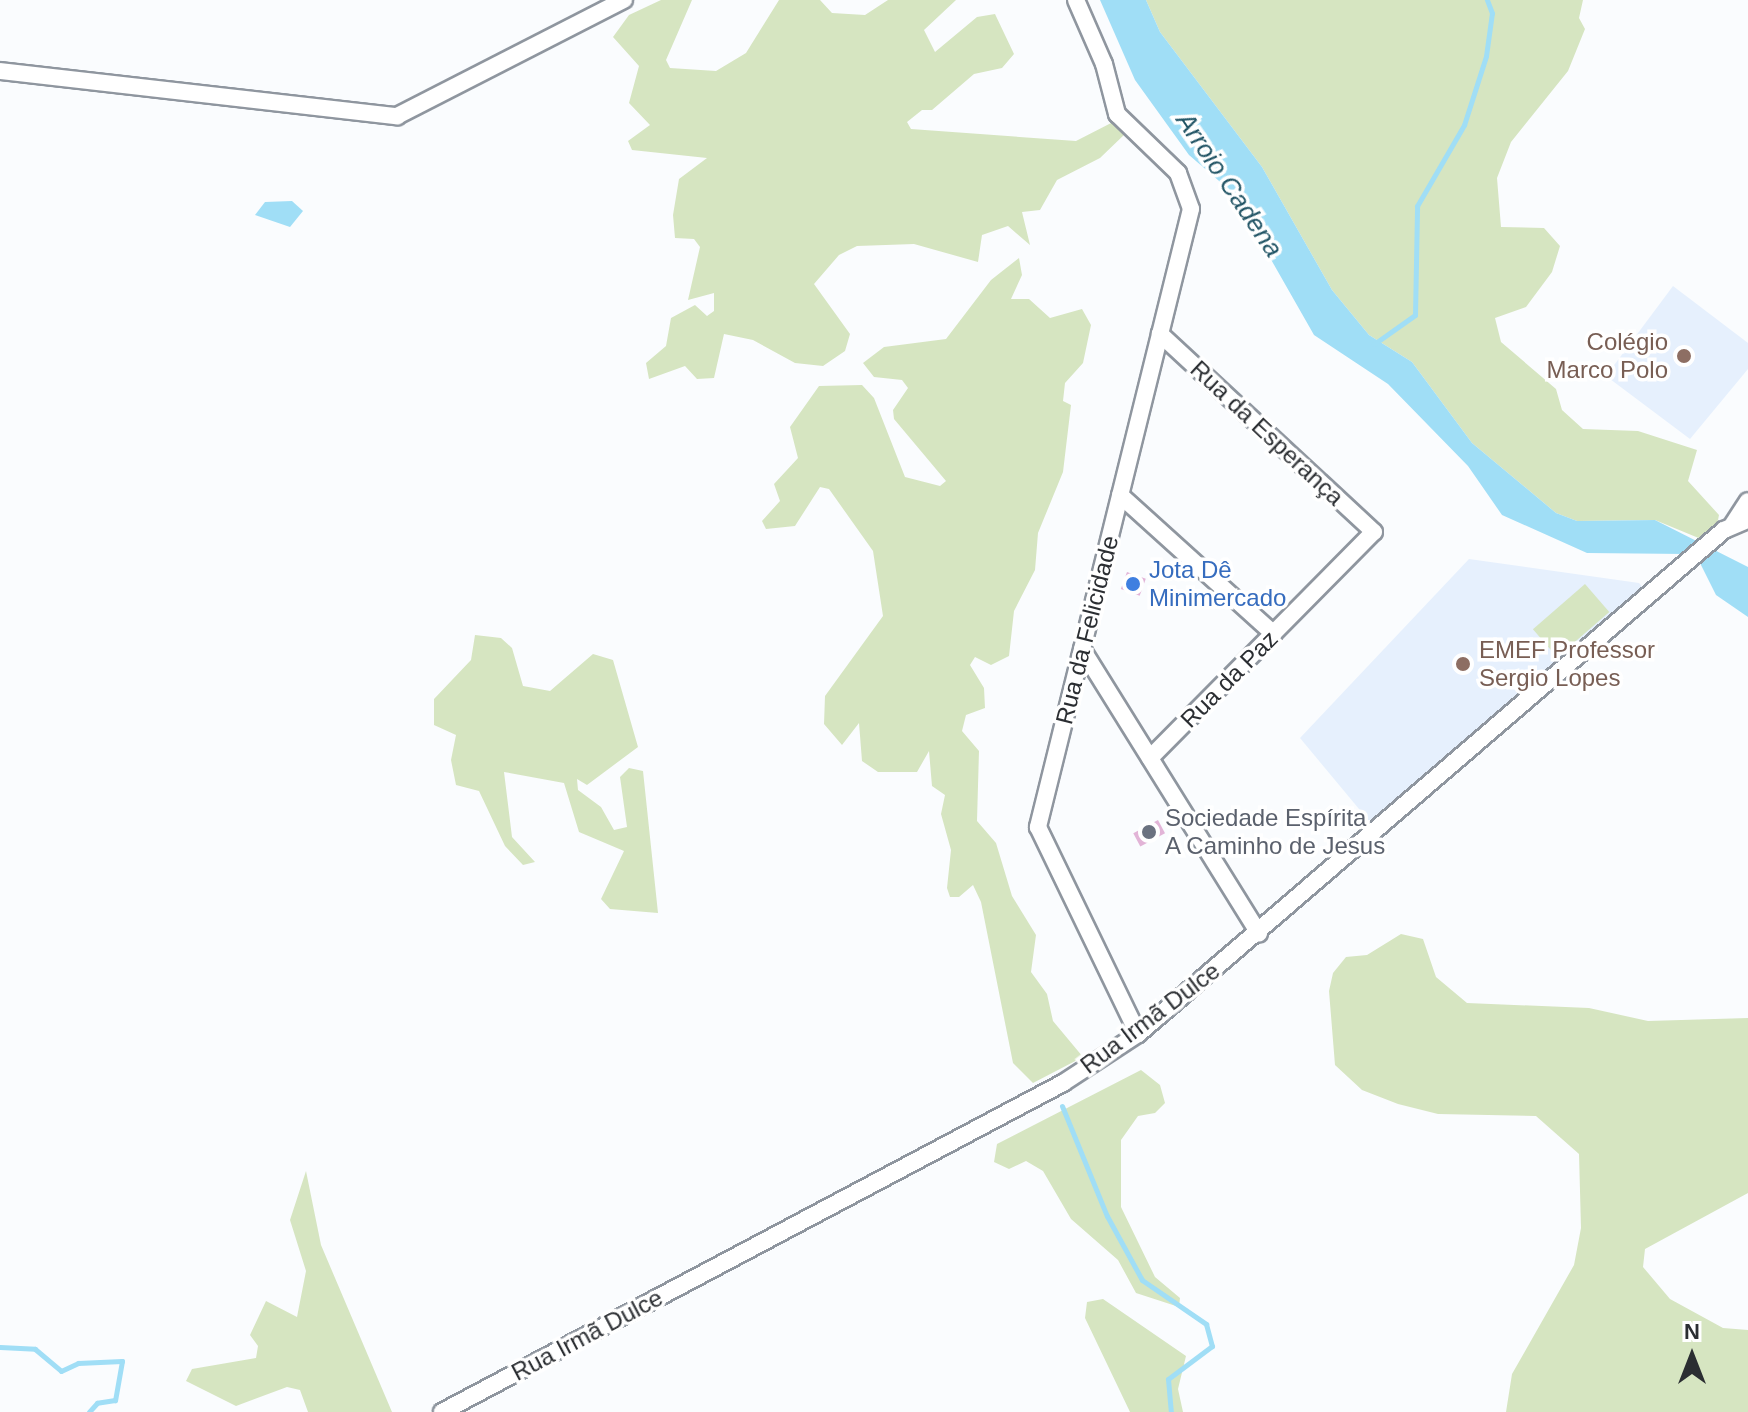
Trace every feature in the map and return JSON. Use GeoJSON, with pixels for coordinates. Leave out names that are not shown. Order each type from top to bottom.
{"type":"FeatureCollection","features":[{"type":"Feature","properties":{"kind":"street"},"geometry":{"type":"LineString","coordinates":[[0,71],[397,116],[624,0]]}},
{"type":"Feature","properties":{"kind":"street","name":"Rua da Felicidade"},"geometry":{"type":"LineString","coordinates":[[1076,0],[1109,78],[1117,114],[1178,173],[1191,209],[1038,827],[1138,1034]]}},
{"type":"Feature","properties":{"kind":"street","name":"Rua da Esperança"},"geometry":{"type":"LineString","coordinates":[[1160,334],[1374,532]]}},
{"type":"Feature","properties":{"kind":"street"},"geometry":{"type":"LineString","coordinates":[[1120,495],[1274,634]]}},
{"type":"Feature","properties":{"kind":"street","name":"Rua Irmã Dulce"},"geometry":{"type":"LineString","coordinates":[[442,1412],[1063,1083],[1138,1034],[1677,570],[1735,525],[1748,501]]}},
{"type":"Feature","properties":{"kind":"street","name":"Rua da Paz"},"geometry":{"type":"LineString","coordinates":[[1150,758],[1374,532]]}},
{"type":"Feature","properties":{"kind":"street"},"geometry":{"type":"LineString","coordinates":[[1082,649],[1259,933]]}},
{"type":"Feature","properties":{"kind":"shaded area","name":"Colégio Marco Polo"},"geometry":{"type":"Polygon","coordinates":[[[1673,286],[1748,343],[1748,369],[1690,439],[1606,376],[1673,286]]]}},
{"type":"Feature","properties":{"kind":"shaded area","name":"EMEF Professor Sergio Lopes"},"geometry":{"type":"Polygon","coordinates":[[[1469,559],[1639,583],[1645,590],[1369,821],[1300,738],[1469,559]]]}},
{"type":"Feature","properties":{"kind":"green space"},"geometry":{"type":"Polygon","coordinates":[[[661,0],[692,0],[666,60],[670,68],[716,71],[746,53],[779,0],[820,0],[832,13],[865,15],[888,0],[956,0],[924,30],[935,52],[977,17],[995,14],[1014,54],[1002,68],[974,74],[932,110],[922,110],[907,122],[911,129],[1076,141],[1115,121],[1126,133],[1100,158],[1057,180],[1040,210],[1022,212],[1030,245],[1008,226],[982,235],[978,262],[914,244],[857,246],[839,255],[814,284],[850,334],[845,351],[823,366],[795,363],[753,340],[724,334],[714,378],[697,379],[685,366],[649,379],[646,363],[666,346],[671,318],[695,305],[707,316],[714,311],[714,293],[688,300],[700,247],[694,239],[675,238],[673,215],[679,179],[707,158],[632,150],[628,141],[650,125],[629,103],[639,66],[613,37],[629,15],[661,0]]]}},
{"type":"Feature","properties":{"kind":"green space"},"geometry":{"type":"Polygon","coordinates":[[[1146,0],[1583,0],[1579,18],[1585,29],[1568,71],[1511,142],[1497,178],[1501,227],[1544,228],[1560,246],[1552,272],[1526,307],[1495,318],[1501,342],[1556,389],[1562,410],[1583,429],[1638,431],[1697,450],[1688,481],[1719,515],[1717,525],[1701,539],[1655,520],[1577,521],[1556,513],[1472,443],[1412,362],[1369,335],[1332,290],[1262,167],[1160,32],[1146,0]]]}},
{"type":"Feature","properties":{"kind":"green space"},"geometry":{"type":"Polygon","coordinates":[[[1019,258],[1022,275],[1011,299],[1029,299],[1050,318],[1082,309],[1091,325],[1083,363],[1065,383],[1063,401],[1071,405],[1063,472],[1038,533],[1035,570],[1014,611],[1009,656],[991,665],[975,657],[970,665],[984,688],[985,708],[966,715],[962,731],[979,751],[977,821],[996,843],[1012,896],[1036,935],[1031,972],[1047,994],[1053,1021],[1083,1057],[1033,1083],[1013,1063],[981,902],[973,885],[959,897],[950,897],[947,888],[951,850],[941,814],[945,795],[932,786],[929,751],[917,772],[878,772],[862,761],[859,723],[842,745],[824,724],[825,696],[883,616],[873,551],[829,489],[820,487],[795,526],[766,529],[762,521],[780,501],[774,484],[798,458],[790,427],[819,386],[862,385],[874,398],[905,477],[940,486],[946,481],[894,419],[893,410],[908,388],[902,380],[874,377],[863,363],[884,347],[946,339],[991,280],[1019,258]]]}},
{"type":"Feature","properties":{"kind":"green space"},"geometry":{"type":"Polygon","coordinates":[[[1585,584],[1609,612],[1557,657],[1533,629],[1585,584]]]}},
{"type":"Feature","properties":{"kind":"green space"},"geometry":{"type":"Polygon","coordinates":[[[475,635],[501,638],[512,648],[523,686],[550,691],[593,654],[613,660],[638,747],[587,785],[577,779],[578,790],[601,807],[614,830],[627,827],[620,777],[629,768],[643,771],[658,913],[610,909],[601,899],[624,851],[579,832],[564,783],[504,772],[512,837],[535,862],[523,865],[505,846],[479,791],[456,785],[451,760],[456,735],[434,725],[434,699],[471,660],[475,635]]]}},
{"type":"Feature","properties":{"kind":"green space"},"geometry":{"type":"Polygon","coordinates":[[[1401,934],[1423,939],[1436,977],[1467,1003],[1589,1008],[1648,1021],[1748,1018],[1748,1193],[1645,1249],[1643,1267],[1670,1299],[1723,1328],[1748,1330],[1748,1412],[1506,1412],[1512,1374],[1574,1265],[1581,1228],[1579,1154],[1536,1116],[1438,1114],[1398,1104],[1362,1090],[1335,1065],[1329,991],[1333,973],[1346,957],[1367,955],[1401,934]]]}},
{"type":"Feature","properties":{"kind":"green space"},"geometry":{"type":"Polygon","coordinates":[[[1141,1070],[1160,1085],[1165,1103],[1155,1113],[1138,1116],[1121,1140],[1121,1207],[1155,1277],[1180,1298],[1179,1307],[1136,1293],[1118,1260],[1071,1219],[1043,1171],[1026,1161],[1009,1169],[994,1162],[997,1144],[1141,1070]]]}},
{"type":"Feature","properties":{"kind":"green space"},"geometry":{"type":"Polygon","coordinates":[[[306,1171],[321,1245],[392,1412],[308,1412],[300,1390],[287,1387],[236,1406],[186,1381],[192,1369],[256,1358],[258,1346],[250,1335],[266,1301],[297,1317],[306,1271],[290,1220],[306,1171]]]}},
{"type":"Feature","properties":{"kind":"green space"},"geometry":{"type":"Polygon","coordinates":[[[1103,1299],[1186,1356],[1178,1389],[1183,1412],[1130,1412],[1085,1318],[1087,1302],[1103,1299]]]}},
{"type":"Feature","properties":{"kind":"water","name":"Arroio Cadena"},"geometry":{"type":"Polygon","coordinates":[[[1100,0],[1146,0],[1160,32],[1262,167],[1332,290],[1369,335],[1412,362],[1472,443],[1556,513],[1577,521],[1655,520],[1748,567],[1748,617],[1716,595],[1699,561],[1686,554],[1587,553],[1502,515],[1468,466],[1388,384],[1314,335],[1233,193],[1189,155],[1135,80],[1100,0]]]}},
{"type":"Feature","properties":{"kind":"water"},"geometry":{"type":"Polygon","coordinates":[[[292,201],[303,211],[290,227],[255,215],[265,202],[292,201]]]}},
{"type":"Feature","properties":{"kind":"building","name":"Jota Dê Minimercado"},"geometry":{"type":"Polygon","coordinates":[[[1127,572],[1146,579],[1140,596],[1121,589],[1127,572]]]}},
{"type":"Feature","properties":{"kind":"building","name":"Sociedade Espírita A Caminho de Jesus"},"geometry":{"type":"Polygon","coordinates":[[[1158,820],[1165,833],[1140,846],[1133,833],[1158,820]]]}},
{"type":"Feature","properties":{"kind":"waterway","name":"Arroio Cadena"},"geometry":{"type":"LineString","coordinates":[[1374,344],[1415,315],[1417,206],[1464,125],[1486,56],[1492,13],[1487,0]]}},
{"type":"Feature","properties":{"kind":"waterway"},"geometry":{"type":"LineString","coordinates":[[1062,1106],[1107,1216],[1142,1280],[1206,1324],[1212,1346],[1168,1379],[1171,1412]]}},
{"type":"Feature","properties":{"kind":"waterway"},"geometry":{"type":"LineString","coordinates":[[0,1347],[35,1349],[61,1371],[78,1363],[122,1361],[115,1400],[97,1403],[89,1412]]}},
{"type":"Feature","properties":{"kind":"place","name":"Colégio Marco Polo"},"geometry":{"type":"Point","coordinates":[1684,356]}},
{"type":"Feature","properties":{"kind":"place","name":"Jota Dê Minimercado"},"geometry":{"type":"Point","coordinates":[1133,584]}},
{"type":"Feature","properties":{"kind":"place","name":"EMEF Professor Sergio Lopes"},"geometry":{"type":"Point","coordinates":[1463,664]}},
{"type":"Feature","properties":{"kind":"place","name":"Sociedade Espírita A Caminho de Jesus"},"geometry":{"type":"Point","coordinates":[1149,832]}}]}
